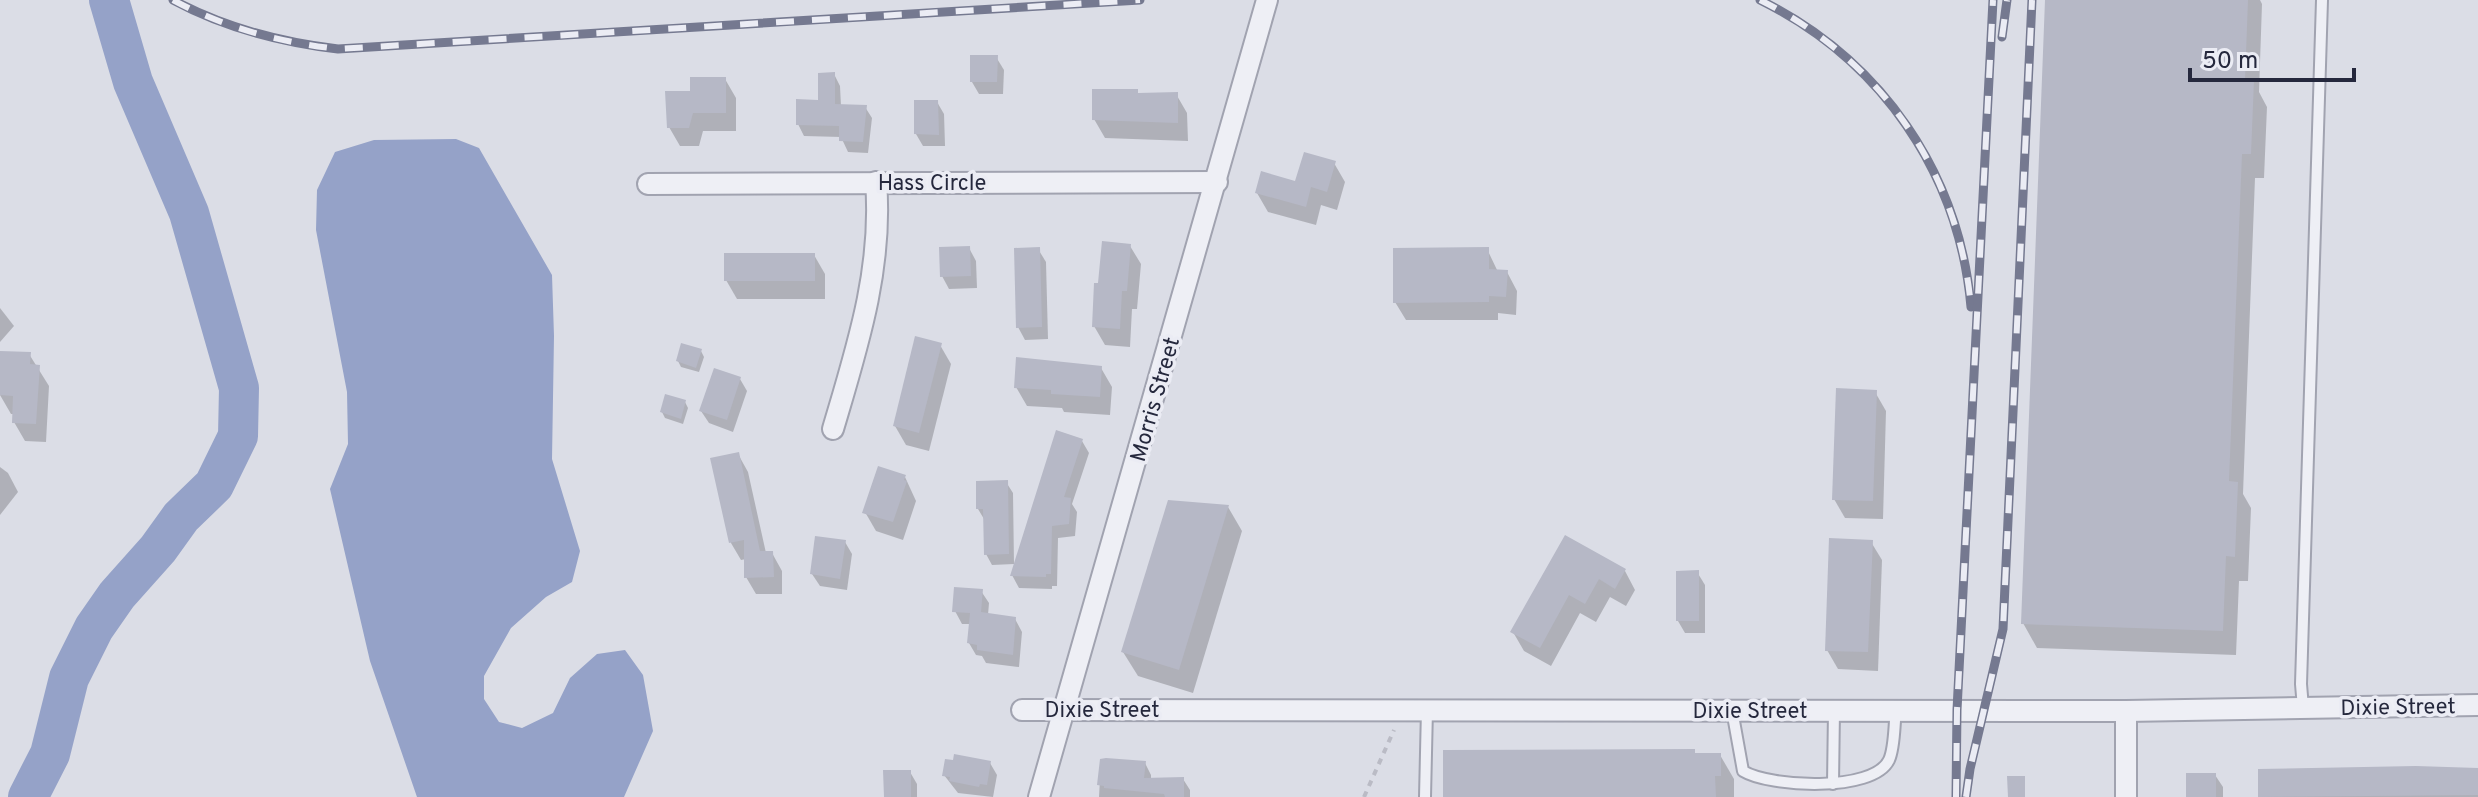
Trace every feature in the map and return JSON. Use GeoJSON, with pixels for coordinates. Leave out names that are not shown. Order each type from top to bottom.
{"type":"FeatureCollection","features":[{"type":"Feature","properties":{"kind":"street","name":"Morris Street"},"geometry":{"type":"LineString","coordinates":[[1039,797],[1267,0]]}},
{"type":"Feature","properties":{"kind":"street"},"geometry":{"type":"LineString","coordinates":[[833,429],[871,287],[877,231],[876,182]]}},
{"type":"Feature","properties":{"kind":"street","name":"Hass Circle"},"geometry":{"type":"LineString","coordinates":[[648,184],[1217,182]]}},
{"type":"Feature","properties":{"kind":"street","name":"Dixie Street"},"geometry":{"type":"LineString","coordinates":[[1022,710],[2126,711],[2478,705]]}},
{"type":"Feature","properties":{"kind":"street"},"geometry":{"type":"LineString","coordinates":[[2126,711],[2126,797]]}},
{"type":"Feature","properties":{"kind":"lane"},"geometry":{"type":"LineString","coordinates":[[2303,708],[2302,652],[2322,0]]}},
{"type":"Feature","properties":{"kind":"lane"},"geometry":{"type":"LineString","coordinates":[[1425,797],[1427,709]]}},
{"type":"Feature","properties":{"kind":"lane"},"geometry":{"type":"LineString","coordinates":[[1732,710],[1743,771],[1754,778],[1825,786],[1877,773],[1889,759],[1896,710]]}},
{"type":"Feature","properties":{"kind":"lane"},"geometry":{"type":"LineString","coordinates":[[1833,784],[1834,710]]}},
{"type":"Feature","properties":{"kind":"path"},"geometry":{"type":"LineString","coordinates":[[1364,797],[1404,709]]}},
{"type":"Feature","properties":{"kind":"water"},"geometry":{"type":"Polygon","coordinates":[[[456,139],[479,148],[552,275],[552,459],[580,551],[572,582],[546,597],[511,628],[484,676],[484,699],[499,722],[522,728],[553,713],[570,678],[597,654],[625,650],[643,675],[653,731],[624,797],[417,797],[370,661],[330,489],[348,444],[347,392],[316,230],[317,190],[335,152],[374,140],[456,139]]]}},
{"type":"Feature","properties":{"kind":"building"},"geometry":{"type":"Polygon","coordinates":[[[2045,0],[2248,0],[2245,80],[2254,80],[2251,154],[2242,154],[2229,481],[2238,482],[2235,557],[2226,556],[2223,631],[2021,624],[2045,0]]]}},
{"type":"Feature","properties":{"kind":"building"},"geometry":{"type":"Polygon","coordinates":[[[970,55],[998,55],[997,82],[970,82],[970,55]]]}},
{"type":"Feature","properties":{"kind":"building"},"geometry":{"type":"Polygon","coordinates":[[[835,72],[835,104],[867,105],[863,142],[839,141],[839,126],[796,125],[796,99],[818,100],[818,73],[835,72]]]}},
{"type":"Feature","properties":{"kind":"building"},"geometry":{"type":"Polygon","coordinates":[[[690,77],[726,77],[726,113],[693,113],[689,128],[667,128],[665,91],[690,91],[690,77]]]}},
{"type":"Feature","properties":{"kind":"building"},"geometry":{"type":"Polygon","coordinates":[[[1092,89],[1178,92],[1178,123],[1092,120],[1092,89]]]}},
{"type":"Feature","properties":{"kind":"building"},"geometry":{"type":"Polygon","coordinates":[[[914,100],[938,100],[939,135],[914,134],[914,100]]]}},
{"type":"Feature","properties":{"kind":"building"},"geometry":{"type":"Polygon","coordinates":[[[1304,152],[1336,161],[1327,192],[1311,187],[1306,207],[1255,193],[1261,171],[1295,181],[1304,152]]]}},
{"type":"Feature","properties":{"kind":"building"},"geometry":{"type":"Polygon","coordinates":[[[1102,241],[1131,244],[1127,291],[1122,291],[1120,329],[1092,327],[1094,283],[1098,283],[1102,241]]]}},
{"type":"Feature","properties":{"kind":"building"},"geometry":{"type":"Polygon","coordinates":[[[970,246],[971,276],[940,277],[939,247],[970,246]]]}},
{"type":"Feature","properties":{"kind":"building"},"geometry":{"type":"Polygon","coordinates":[[[1040,247],[1042,327],[1016,328],[1014,248],[1040,247]]]}},
{"type":"Feature","properties":{"kind":"building"},"geometry":{"type":"Polygon","coordinates":[[[1489,247],[1489,269],[1508,270],[1506,297],[1489,296],[1489,302],[1393,303],[1393,248],[1489,247]]]}},
{"type":"Feature","properties":{"kind":"building"},"geometry":{"type":"Polygon","coordinates":[[[724,253],[815,253],[815,281],[724,281],[724,253]]]}},
{"type":"Feature","properties":{"kind":"building"},"geometry":{"type":"Polygon","coordinates":[[[915,336],[942,343],[919,433],[893,426],[915,336]]]}},
{"type":"Feature","properties":{"kind":"building"},"geometry":{"type":"Polygon","coordinates":[[[681,343],[702,349],[696,368],[676,361],[681,343]]]}},
{"type":"Feature","properties":{"kind":"building"},"geometry":{"type":"Polygon","coordinates":[[[0,351],[31,352],[30,364],[40,365],[36,424],[12,423],[13,396],[0,395],[0,351]]]}},
{"type":"Feature","properties":{"kind":"building"},"geometry":{"type":"Polygon","coordinates":[[[1016,357],[1102,366],[1100,397],[1014,388],[1016,357]]]}},
{"type":"Feature","properties":{"kind":"building"},"geometry":{"type":"Polygon","coordinates":[[[714,368],[741,377],[727,420],[699,411],[714,368]]]}},
{"type":"Feature","properties":{"kind":"building"},"geometry":{"type":"Polygon","coordinates":[[[1836,388],[1877,390],[1873,501],[1832,500],[1836,388]]]}},
{"type":"Feature","properties":{"kind":"building"},"geometry":{"type":"Polygon","coordinates":[[[665,394],[686,400],[681,419],[660,412],[665,394]]]}},
{"type":"Feature","properties":{"kind":"building"},"geometry":{"type":"Polygon","coordinates":[[[1056,430],[1083,439],[1064,497],[1071,498],[1069,524],[1052,526],[1051,574],[1046,574],[1046,577],[1010,576],[1056,430]]]}},
{"type":"Feature","properties":{"kind":"building"},"geometry":{"type":"Polygon","coordinates":[[[739,452],[760,551],[773,551],[774,577],[744,578],[744,540],[729,543],[710,458],[739,452]]]}},
{"type":"Feature","properties":{"kind":"building"},"geometry":{"type":"Polygon","coordinates":[[[878,466],[906,475],[904,480],[907,481],[893,522],[862,513],[878,466]]]}},
{"type":"Feature","properties":{"kind":"building"},"geometry":{"type":"Polygon","coordinates":[[[1008,480],[1009,554],[984,555],[983,509],[976,509],[976,481],[1008,480]]]}},
{"type":"Feature","properties":{"kind":"building"},"geometry":{"type":"Polygon","coordinates":[[[1168,500],[1229,505],[1179,670],[1121,652],[1168,500]]]}},
{"type":"Feature","properties":{"kind":"building"},"geometry":{"type":"Polygon","coordinates":[[[1565,535],[1626,569],[1615,589],[1599,579],[1585,604],[1569,595],[1540,648],[1510,632],[1565,535]]]}},
{"type":"Feature","properties":{"kind":"building"},"geometry":{"type":"Polygon","coordinates":[[[815,536],[846,540],[840,579],[810,574],[815,536]]]}},
{"type":"Feature","properties":{"kind":"building"},"geometry":{"type":"Polygon","coordinates":[[[1829,538],[1873,540],[1868,652],[1825,651],[1829,538]]]}},
{"type":"Feature","properties":{"kind":"building"},"geometry":{"type":"Polygon","coordinates":[[[1699,570],[1699,621],[1676,621],[1676,571],[1699,570]]]}},
{"type":"Feature","properties":{"kind":"building"},"geometry":{"type":"Polygon","coordinates":[[[954,587],[983,589],[981,612],[1016,617],[1013,655],[977,650],[977,645],[967,643],[970,613],[952,612],[954,587]]]}},
{"type":"Feature","properties":{"kind":"building"},"geometry":{"type":"Polygon","coordinates":[[[1695,749],[1695,753],[1721,753],[1721,776],[1715,776],[1716,797],[1443,797],[1443,750],[1695,749]]]}},
{"type":"Feature","properties":{"kind":"building"},"geometry":{"type":"Polygon","coordinates":[[[954,754],[991,761],[987,785],[980,784],[979,787],[949,781],[950,777],[942,776],[945,759],[953,760],[954,754]]]}},
{"type":"Feature","properties":{"kind":"building"},"geometry":{"type":"Polygon","coordinates":[[[1100,759],[1146,761],[1144,778],[1184,777],[1184,797],[1165,797],[1164,794],[1097,785],[1100,759]]]}},
{"type":"Feature","properties":{"kind":"building"},"geometry":{"type":"Polygon","coordinates":[[[2478,768],[2478,795],[2258,797],[2258,769],[2478,768]]]}},
{"type":"Feature","properties":{"kind":"building"},"geometry":{"type":"Polygon","coordinates":[[[883,770],[911,770],[911,797],[884,797],[883,770]]]}},
{"type":"Feature","properties":{"kind":"building"},"geometry":{"type":"Polygon","coordinates":[[[2186,773],[2216,773],[2216,797],[2186,797],[2186,773]]]}},
{"type":"Feature","properties":{"kind":"building"},"geometry":{"type":"Polygon","coordinates":[[[2007,776],[2025,776],[2025,797],[2008,797],[2007,776]]]}},
{"type":"Feature","properties":{"kind":"waterway"},"geometry":{"type":"LineString","coordinates":[[28,797],[50,754],[69,678],[94,628],[181,517],[214,485],[238,436],[239,388],[189,213],[133,82],[109,0]]}},
{"type":"Feature","properties":{"kind":"railway"},"geometry":{"type":"LineString","coordinates":[[173,0],[253,32],[338,49],[1140,0]]}},
{"type":"Feature","properties":{"kind":"railway"},"geometry":{"type":"LineString","coordinates":[[1760,0],[1803,25],[1842,54],[1877,88],[1906,125],[1931,166],[1950,211],[1963,258],[1971,307]]}},
{"type":"Feature","properties":{"kind":"railway"},"geometry":{"type":"LineString","coordinates":[[1956,797],[1957,710],[1993,0]]}},
{"type":"Feature","properties":{"kind":"railway"},"geometry":{"type":"LineString","coordinates":[[2002,37],[2007,0]]}},
{"type":"Feature","properties":{"kind":"railway"},"geometry":{"type":"LineString","coordinates":[[1966,797],[2003,629],[2032,0]]}}]}
